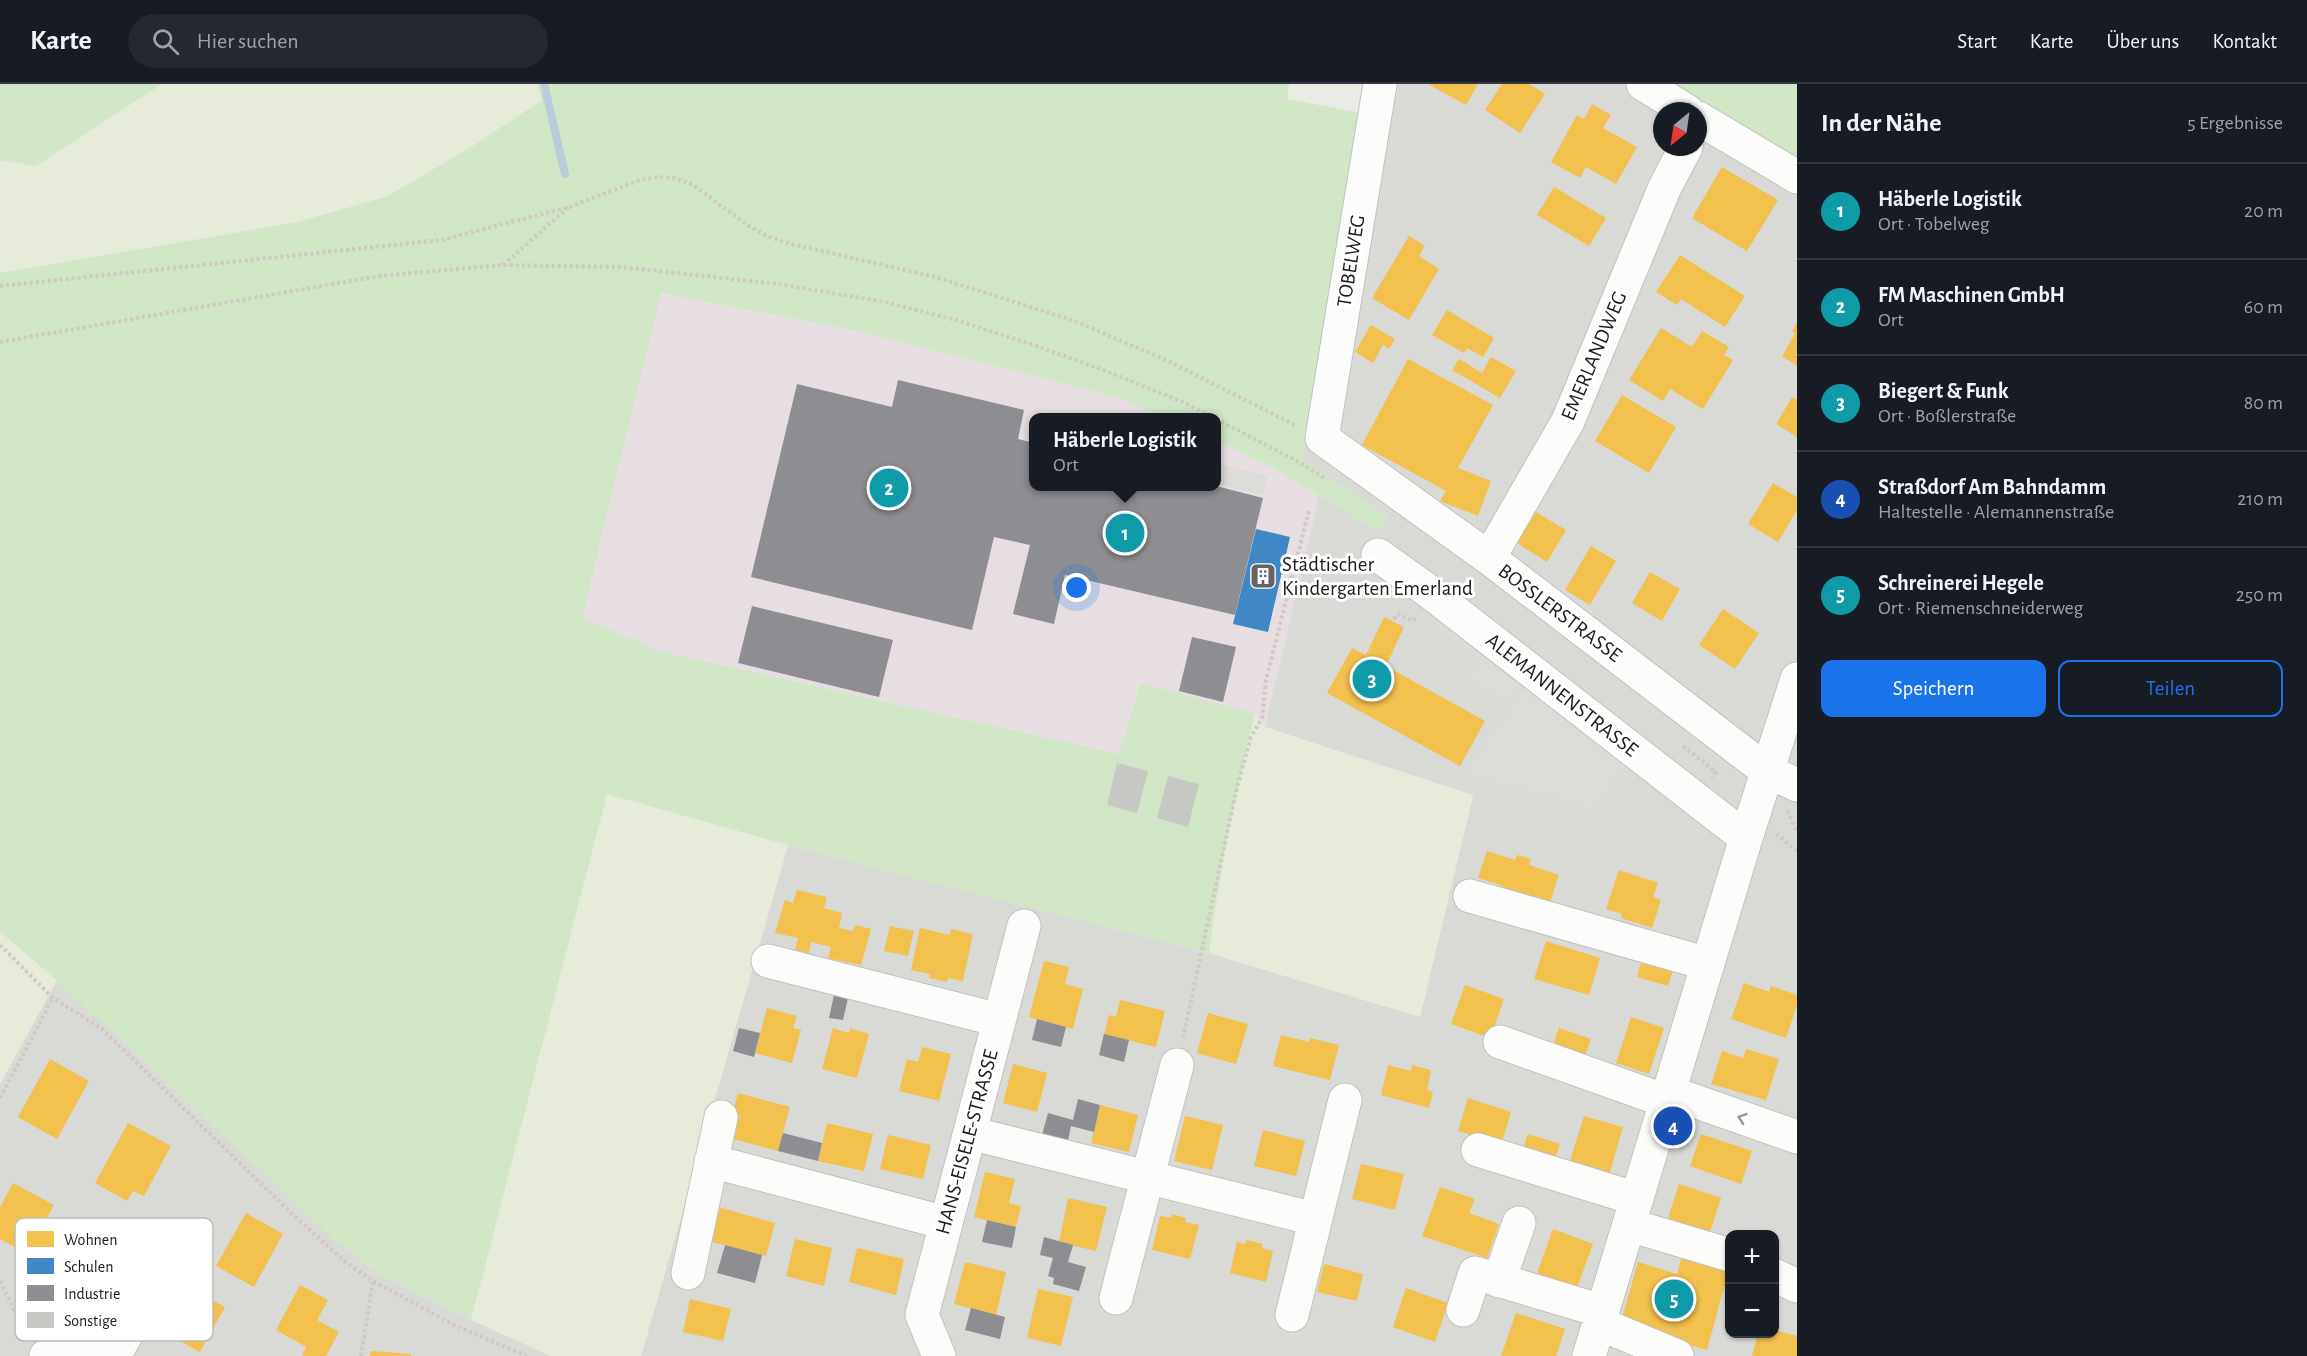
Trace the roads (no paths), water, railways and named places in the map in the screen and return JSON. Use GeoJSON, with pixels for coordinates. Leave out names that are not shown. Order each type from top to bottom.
{"type":"FeatureCollection","features":[{"type":"Feature","properties":{"kind":"street","name":"TOBELWEG"},"geometry":{"type":"LineString","coordinates":[[1322,438],[1380,84]]}},
{"type":"Feature","properties":{"kind":"street"},"geometry":{"type":"LineString","coordinates":[[1643,84],[1666,102]]}},
{"type":"Feature","properties":{"kind":"street"},"geometry":{"type":"LineString","coordinates":[[1707,131],[1797,177]]}},
{"type":"Feature","properties":{"kind":"street","name":"EMERLANDWEG"},"geometry":{"type":"LineString","coordinates":[[1489,558],[1568,421],[1679,156]]}},
{"type":"Feature","properties":{"kind":"street","name":"BOSSLERSTRASSE"},"geometry":{"type":"LineString","coordinates":[[1322,438],[1489,558],[1767,771],[1797,785]]}},
{"type":"Feature","properties":{"kind":"street","name":"ALEMANNENSTRASSE"},"geometry":{"type":"LineString","coordinates":[[1378,555],[1760,836]]}},
{"type":"Feature","properties":{"kind":"street"},"geometry":{"type":"LineString","coordinates":[[1589,1356],[1708,964],[1760,836],[1767,771],[1797,679]]}},
{"type":"Feature","properties":{"kind":"street"},"geometry":{"type":"LineString","coordinates":[[1470,896],[1708,964]]}},
{"type":"Feature","properties":{"kind":"street","name":"HANS-EISELE-STRASSE"},"geometry":{"type":"LineString","coordinates":[[939,1356],[922,1315],[1023,926]]}},
{"type":"Feature","properties":{"kind":"street"},"geometry":{"type":"LineString","coordinates":[[768,961],[999,1020]]}},
{"type":"Feature","properties":{"kind":"street"},"geometry":{"type":"LineString","coordinates":[[1500,1042],[1797,1137]]}},
{"type":"Feature","properties":{"kind":"street"},"geometry":{"type":"LineString","coordinates":[[1116,1298],[1177,1065]]}},
{"type":"Feature","properties":{"kind":"street"},"geometry":{"type":"LineString","coordinates":[[1292,1315],[1345,1100]]}},
{"type":"Feature","properties":{"kind":"street"},"geometry":{"type":"LineString","coordinates":[[688,1273],[721,1118]]}},
{"type":"Feature","properties":{"kind":"street"},"geometry":{"type":"LineString","coordinates":[[970,1133],[1315,1219]]}},
{"type":"Feature","properties":{"kind":"street"},"geometry":{"type":"LineString","coordinates":[[1478,1150],[1633,1212],[1725,1253]]}},
{"type":"Feature","properties":{"kind":"street"},"geometry":{"type":"LineString","coordinates":[[711,1161],[946,1223]]}},
{"type":"Feature","properties":{"kind":"street"},"geometry":{"type":"LineString","coordinates":[[1499,1281],[1519,1222]]}},
{"type":"Feature","properties":{"kind":"street"},"geometry":{"type":"LineString","coordinates":[[1463,1310],[1475,1273],[1600,1317],[1677,1356]]}},
{"type":"Feature","properties":{"kind":"street"},"geometry":{"type":"LineString","coordinates":[[1779,1277],[1797,1286]]}},
{"type":"Feature","properties":{"kind":"street"},"geometry":{"type":"LineString","coordinates":[[114,1356],[122,1341]]}},
{"type":"Feature","properties":{"kind":"street"},"geometry":{"type":"LineString","coordinates":[[39,1351],[78,1352],[102,1356]]}},
{"type":"Feature","properties":{"kind":"waterway"},"geometry":{"type":"LineString","coordinates":[[544,84],[565,174]]}},
{"type":"Feature","properties":{"kind":"place","name":"FM Maschinen GmbH"},"geometry":{"type":"Point","coordinates":[889,488]}},
{"type":"Feature","properties":{"kind":"place","name":"Häberle Logistik"},"geometry":{"type":"Point","coordinates":[1125,533]}},
{"type":"Feature","properties":{"kind":"place","name":"Städtischer Kindergarten Emerland"},"geometry":{"type":"Point","coordinates":[1263,576]}},
{"type":"Feature","properties":{"kind":"place","name":"Biegert & Funk"},"geometry":{"type":"Point","coordinates":[1372,679]}},
{"type":"Feature","properties":{"kind":"place","name":"Straßdorf Am Bahndamm"},"geometry":{"type":"Point","coordinates":[1673,1126]}},
{"type":"Feature","properties":{"kind":"place","name":"Schreinerei Hegele"},"geometry":{"type":"Point","coordinates":[1674,1299]}}]}
